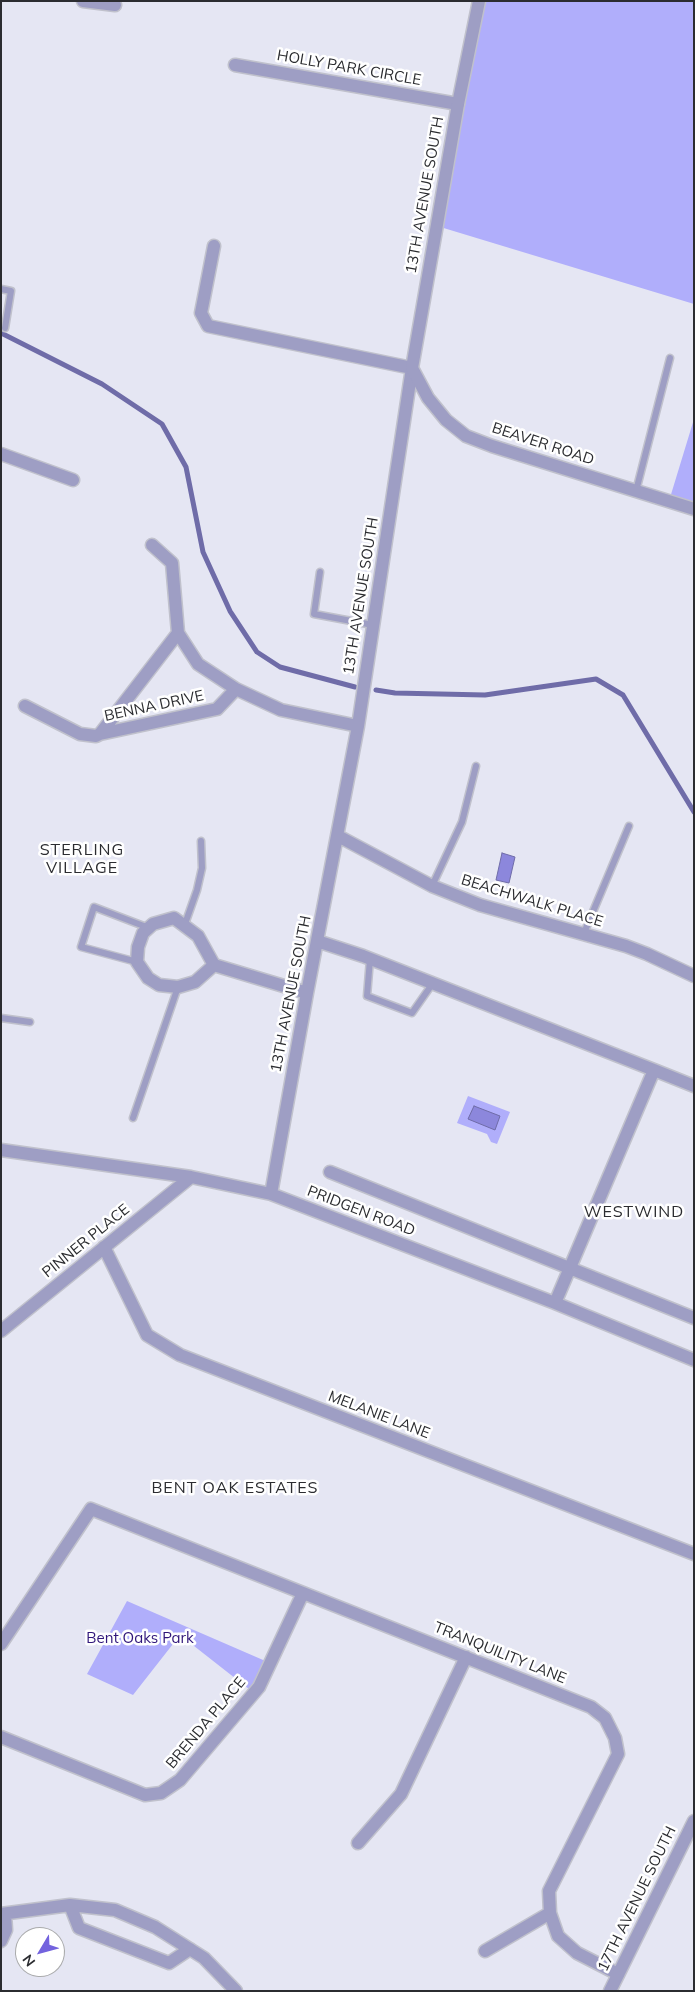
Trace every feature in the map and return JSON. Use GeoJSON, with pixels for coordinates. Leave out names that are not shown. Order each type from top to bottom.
{"type":"FeatureCollection","features":[{"type":"Feature","properties":{"kind":"street"},"geometry":{"type":"LineString","coordinates":[[82,1],[116,5]]}},
{"type":"Feature","properties":{"kind":"street","name":"13TH AVENUE SOUTH"},"geometry":{"type":"LineString","coordinates":[[271,1194],[307,992],[358,726],[412,368],[458,104],[479,1]]}},
{"type":"Feature","properties":{"kind":"street","name":"HOLLY PARK CIRCLE"},"geometry":{"type":"LineString","coordinates":[[235,65],[458,104]]}},
{"type":"Feature","properties":{"kind":"street"},"geometry":{"type":"LineString","coordinates":[[214,246],[200,313],[208,326],[412,368]]}},
{"type":"Feature","properties":{"kind":"street","name":"BEAVER ROAD"},"geometry":{"type":"LineString","coordinates":[[412,368],[428,398],[446,420],[466,436],[492,446],[694,509]]}},
{"type":"Feature","properties":{"kind":"street"},"geometry":{"type":"LineString","coordinates":[[1,454],[73,480]]}},
{"type":"Feature","properties":{"kind":"street","name":"BENNA DRIVE"},"geometry":{"type":"LineString","coordinates":[[152,545],[172,563],[178,633],[198,664],[236,689],[281,710],[358,726]]}},
{"type":"Feature","properties":{"kind":"street","name":"BENNA DRIVE"},"geometry":{"type":"LineString","coordinates":[[100,734],[178,633]]}},
{"type":"Feature","properties":{"kind":"street","name":"BENNA DRIVE"},"geometry":{"type":"LineString","coordinates":[[25,706],[80,734],[96,736],[217,709],[236,689]]}},
{"type":"Feature","properties":{"kind":"street","name":"BEACHWALK PLACE"},"geometry":{"type":"LineString","coordinates":[[338,836],[432,886],[480,905],[584,933],[647,954],[694,976]]}},
{"type":"Feature","properties":{"kind":"street"},"geometry":{"type":"LineString","coordinates":[[214,965],[195,982],[178,987],[159,985],[148,978],[137,962],[138,947],[143,934],[153,924],[174,918],[185,924],[198,936],[214,965],[307,992]]}},
{"type":"Feature","properties":{"kind":"street"},"geometry":{"type":"LineString","coordinates":[[317,941],[433,983],[694,1086]]}},
{"type":"Feature","properties":{"kind":"street"},"geometry":{"type":"LineString","coordinates":[[555,1304],[654,1070]]}},
{"type":"Feature","properties":{"kind":"street","name":"PRIDGEN ROAD"},"geometry":{"type":"LineString","coordinates":[[1,1150],[191,1176],[271,1194],[694,1360]]}},
{"type":"Feature","properties":{"kind":"street"},"geometry":{"type":"LineString","coordinates":[[330,1172],[694,1318]]}},
{"type":"Feature","properties":{"kind":"street","name":"PINNER PLACE"},"geometry":{"type":"LineString","coordinates":[[1,1331],[191,1176]]}},
{"type":"Feature","properties":{"kind":"street","name":"MELANIE LANE"},"geometry":{"type":"LineString","coordinates":[[104,1247],[147,1335],[180,1355],[694,1554]]}},
{"type":"Feature","properties":{"kind":"street","name":"TRANQUILITY LANE"},"geometry":{"type":"LineString","coordinates":[[1,1644],[91,1509],[591,1707],[606,1718],[615,1738],[618,1754],[549,1891],[550,1913],[558,1936],[577,1954],[618,1974]]}},
{"type":"Feature","properties":{"kind":"street","name":"BRENDA PLACE"},"geometry":{"type":"LineString","coordinates":[[1,1737],[145,1795],[161,1793],[180,1780],[259,1687],[303,1593]]}},
{"type":"Feature","properties":{"kind":"street"},"geometry":{"type":"LineString","coordinates":[[358,1842],[402,1794],[466,1657]]}},
{"type":"Feature","properties":{"kind":"street","name":"17TH AVENUE SOUTH"},"geometry":{"type":"LineString","coordinates":[[610,1991],[694,1821]]}},
{"type":"Feature","properties":{"kind":"street"},"geometry":{"type":"LineString","coordinates":[[70,1904],[79,1928],[169,1963],[190,1949]]}},
{"type":"Feature","properties":{"kind":"street"},"geometry":{"type":"LineString","coordinates":[[1,1941],[6,1930],[3,1914],[70,1904],[115,1910],[155,1927],[204,1958],[233,1989]]}},
{"type":"Feature","properties":{"kind":"street"},"geometry":{"type":"LineString","coordinates":[[485,1951],[550,1913]]}},
{"type":"Feature","properties":{"kind":"lane"},"geometry":{"type":"LineString","coordinates":[[1,289],[11,291],[5,328]]}},
{"type":"Feature","properties":{"kind":"lane"},"geometry":{"type":"LineString","coordinates":[[636,490],[670,358]]}},
{"type":"Feature","properties":{"kind":"lane"},"geometry":{"type":"LineString","coordinates":[[320,572],[314,614],[373,625]]}},
{"type":"Feature","properties":{"kind":"lane"},"geometry":{"type":"LineString","coordinates":[[432,886],[462,822],[476,766]]}},
{"type":"Feature","properties":{"kind":"lane"},"geometry":{"type":"LineString","coordinates":[[584,933],[629,826]]}},
{"type":"Feature","properties":{"kind":"lane"},"geometry":{"type":"LineString","coordinates":[[185,924],[197,890],[202,868],[201,841]]}},
{"type":"Feature","properties":{"kind":"lane"},"geometry":{"type":"LineString","coordinates":[[137,962],[81,947],[94,907],[149,928]]}},
{"type":"Feature","properties":{"kind":"lane"},"geometry":{"type":"LineString","coordinates":[[370,959],[367,996],[385,1003],[412,1013],[433,983]]}},
{"type":"Feature","properties":{"kind":"lane"},"geometry":{"type":"LineString","coordinates":[[133,1118],[178,987]]}},
{"type":"Feature","properties":{"kind":"lane"},"geometry":{"type":"LineString","coordinates":[[1,1018],[30,1022]]}},
{"type":"Feature","properties":{"kind":"green space"},"geometry":{"type":"Polygon","coordinates":[[[481,1],[694,1],[694,304],[437,226],[481,1]]]}},
{"type":"Feature","properties":{"kind":"green space"},"geometry":{"type":"Polygon","coordinates":[[[694,419],[694,509],[669,501],[694,419]]]}},
{"type":"Feature","properties":{"kind":"green space"},"geometry":{"type":"Polygon","coordinates":[[[468,1096],[510,1112],[497,1144],[491,1142],[487,1134],[457,1123],[468,1096]]]}},
{"type":"Feature","properties":{"kind":"green space","name":"Bent Oaks Park"},"geometry":{"type":"Polygon","coordinates":[[[127,1601],[270,1663],[254,1693],[180,1635],[133,1695],[87,1674],[127,1601]]]}},
{"type":"Feature","properties":{"kind":"shaded area"},"geometry":{"type":"Polygon","coordinates":[[[502,853],[515,857],[509,883],[496,880],[502,853]]]}},
{"type":"Feature","properties":{"kind":"shaded area"},"geometry":{"type":"Polygon","coordinates":[[[474,1106],[500,1116],[495,1130],[468,1119],[474,1106]]]}},
{"type":"Feature","properties":{"kind":"waterway"},"geometry":{"type":"LineString","coordinates":[[1,333],[102,384],[162,424],[186,467],[203,552],[230,611],[257,652],[280,667],[355,687]]}},
{"type":"Feature","properties":{"kind":"waterway"},"geometry":{"type":"LineString","coordinates":[[376,690],[395,693],[485,695],[596,679],[623,695],[694,812]]}},
{"type":"Feature","properties":{"kind":"district","name":"STERLING VILLAGE"},"geometry":{"type":"Point","coordinates":[82,859]}},
{"type":"Feature","properties":{"kind":"district","name":"WESTWIND"},"geometry":{"type":"Point","coordinates":[634,1212]}},
{"type":"Feature","properties":{"kind":"district","name":"BENT OAK ESTATES"},"geometry":{"type":"Point","coordinates":[235,1488]}}]}
